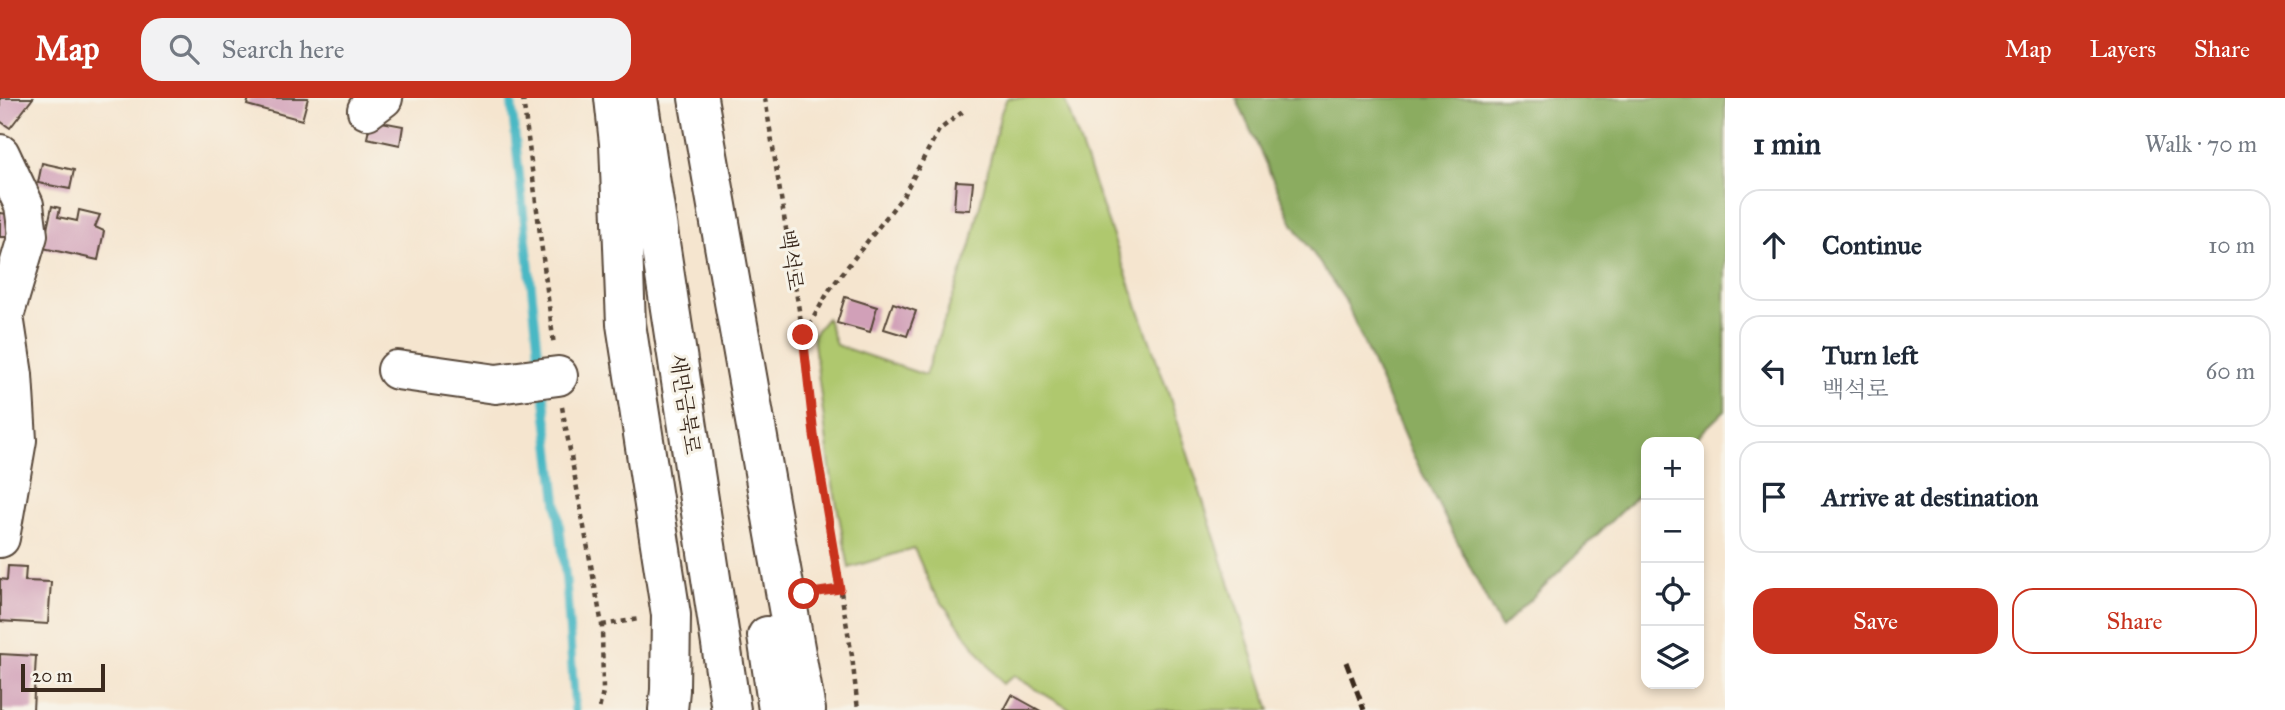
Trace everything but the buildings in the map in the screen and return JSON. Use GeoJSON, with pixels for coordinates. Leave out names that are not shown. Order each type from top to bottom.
{"type":"FeatureCollection","features":[{"type":"Feature","properties":{"kind":"main road"},"geometry":{"type":"LineString","coordinates":[[614,98],[619,143],[626,324],[671,615],[668,710]]}},
{"type":"Feature","properties":{"kind":"main road","name":"새만금북로"},"geometry":{"type":"LineString","coordinates":[[638,98],[732,710]]}},
{"type":"Feature","properties":{"kind":"main road"},"geometry":{"type":"LineString","coordinates":[[696,98],[778,710]]}},
{"type":"Feature","properties":{"kind":"main road"},"geometry":{"type":"LineString","coordinates":[[696,98],[806,710]]}},
{"type":"Feature","properties":{"kind":"main road"},"geometry":{"type":"LineString","coordinates":[[0,154],[23,205],[27,235],[4,316],[13,375],[17,440],[0,538]]}},
{"type":"Feature","properties":{"kind":"main road"},"geometry":{"type":"LineString","coordinates":[[397,370],[496,384],[558,376]]}},
{"type":"Feature","properties":{"kind":"path","name":"백석로"},"geometry":{"type":"LineString","coordinates":[[765,98],[803,335],[814,435],[852,656],[858,710]]}},
{"type":"Feature","properties":{"kind":"path"},"geometry":{"type":"LineString","coordinates":[[803,335],[830,289],[903,196],[939,130],[965,110]]}},
{"type":"Feature","properties":{"kind":"path"},"geometry":{"type":"LineString","coordinates":[[816,592],[840,589]]}},
{"type":"Feature","properties":{"kind":"path"},"geometry":{"type":"LineString","coordinates":[[602,625],[641,619]]}},
{"type":"Feature","properties":{"kind":"green space"},"geometry":{"type":"Polygon","coordinates":[[[1007,98],[1064,98],[1169,395],[1270,710],[1071,710],[1014,676],[1002,684],[932,589],[914,548],[849,568],[831,474],[813,335],[827,318],[836,345],[925,375],[971,245],[1001,112],[1007,98]]]}},
{"type":"Feature","properties":{"kind":"green space"},"geometry":{"type":"Polygon","coordinates":[[[1236,98],[1725,98],[1725,410],[1697,437],[1641,437],[1641,492],[1501,628],[1410,449],[1345,300],[1293,224],[1236,98]]]}},
{"type":"Feature","properties":{"kind":"waterway"},"geometry":{"type":"LineString","coordinates":[[511,98],[540,366]]}},
{"type":"Feature","properties":{"kind":"waterway"},"geometry":{"type":"LineString","coordinates":[[544,395],[566,581],[575,710]]}},
{"type":"Feature","properties":{"kind":"railway"},"geometry":{"type":"LineString","coordinates":[[1346,662],[1364,710]]}},
{"type":"Feature","properties":{"kind":"route"},"geometry":{"type":"LineString","coordinates":[[803,335],[814,435],[840,589],[804,594]]}}]}
